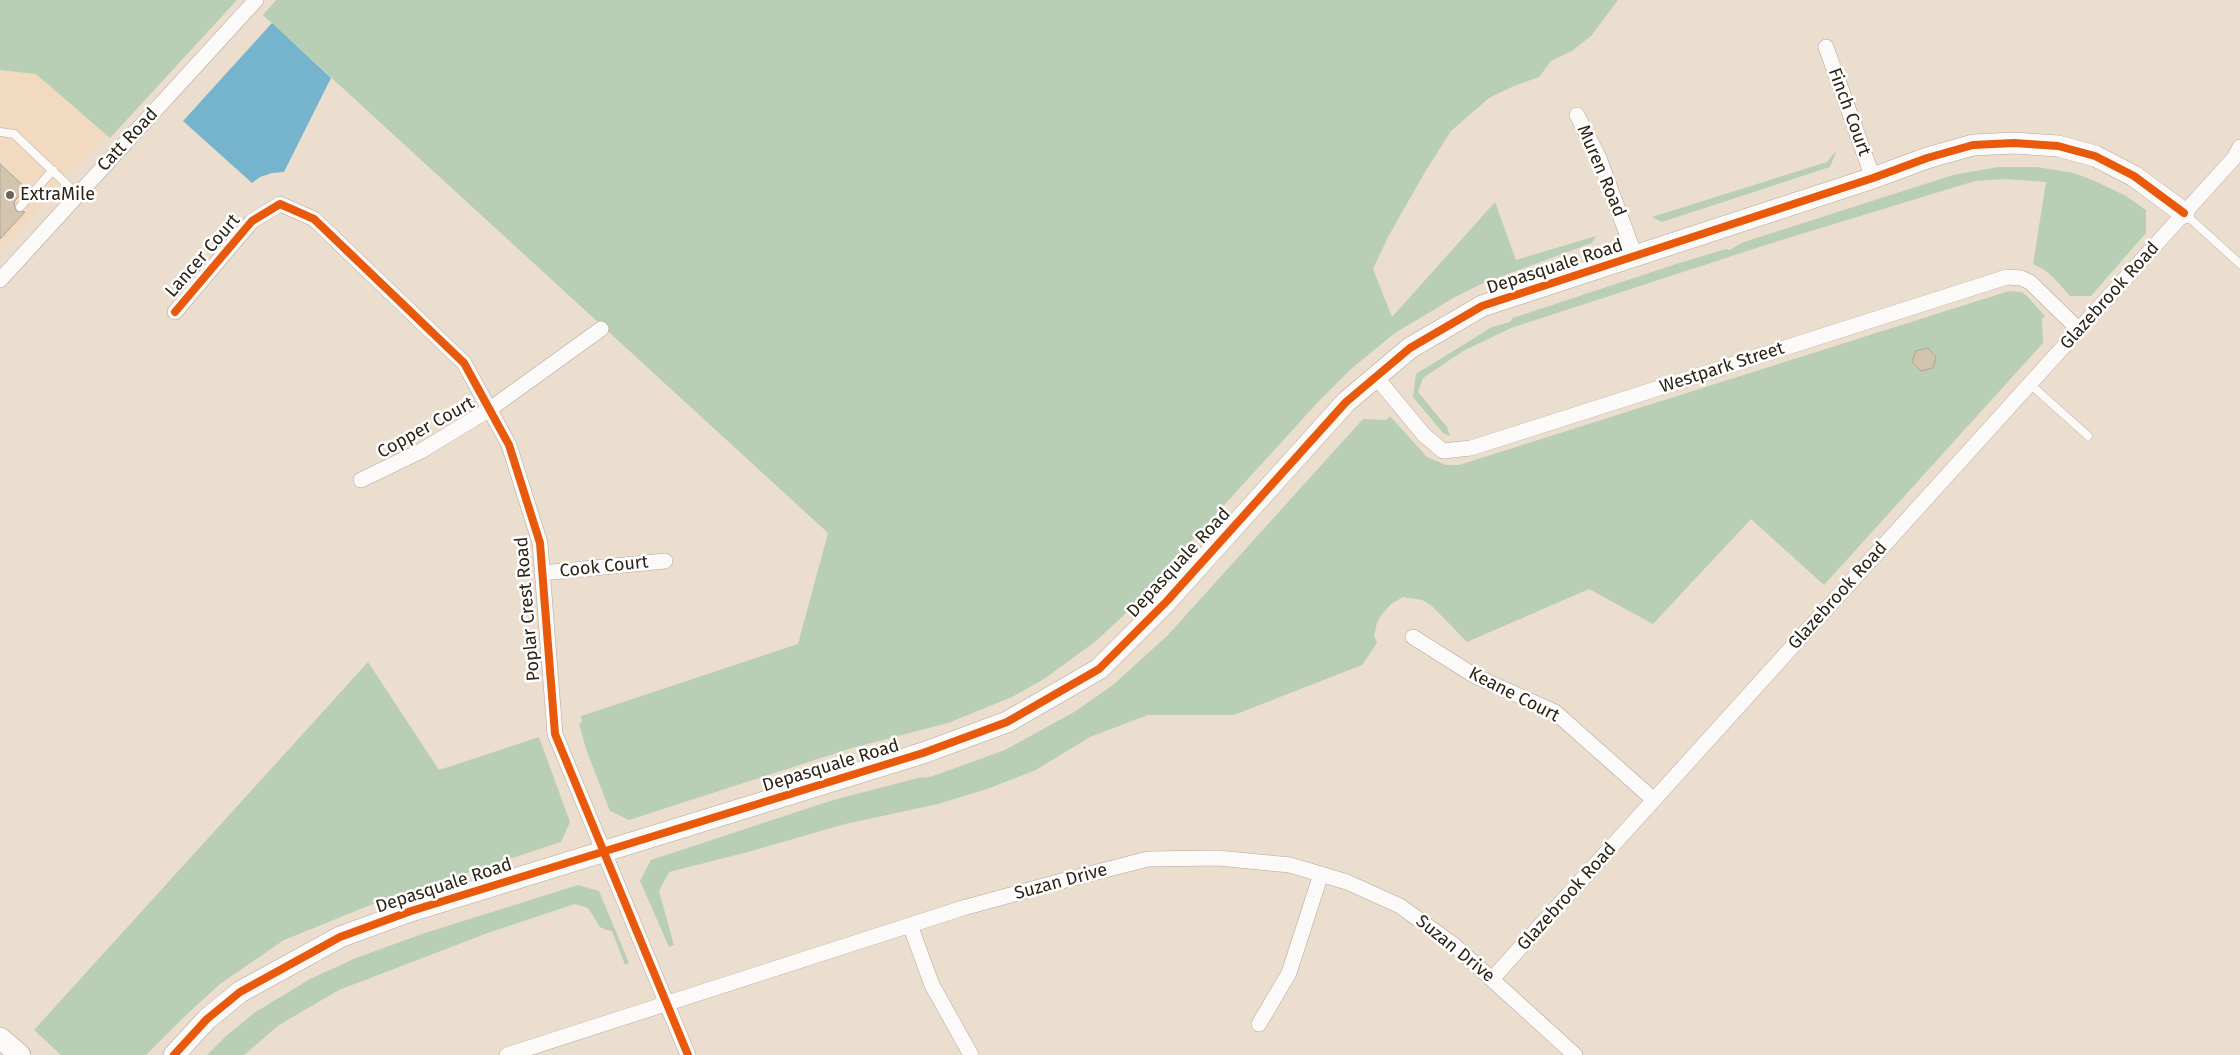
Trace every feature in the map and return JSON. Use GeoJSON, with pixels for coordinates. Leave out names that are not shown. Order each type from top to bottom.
{"type":"FeatureCollection","features":[{"type":"Feature","properties":{"kind":"street","name":"Catt Road"},"geometry":{"type":"LineString","coordinates":[[0,280],[256,0]]}},
{"type":"Feature","properties":{"kind":"street","name":"Finch Court"},"geometry":{"type":"LineString","coordinates":[[1826,47],[1873,178]]}},
{"type":"Feature","properties":{"kind":"street","name":"Muren Road"},"geometry":{"type":"LineString","coordinates":[[1577,115],[1599,158],[1634,256]]}},
{"type":"Feature","properties":{"kind":"street","name":"Depasquale Road"},"geometry":{"type":"LineString","coordinates":[[174,1055],[207,1019],[240,992],[340,937],[411,911],[942,746],[1007,722],[1099,668],[1167,601],[1346,402],[1410,348],[1482,306],[1972,144],[2014,142],[2058,146],[2095,156],[2134,176],[2184,213]]}},
{"type":"Feature","properties":{"kind":"street","name":"Glazebrook Road"},"geometry":{"type":"LineString","coordinates":[[1492,979],[2234,158],[2240,147]]}},
{"type":"Feature","properties":{"kind":"street","name":"Lancer Court"},"geometry":{"type":"LineString","coordinates":[[175,312],[252,220],[280,204]]}},
{"type":"Feature","properties":{"kind":"street","name":"Poplar Crest Road"},"geometry":{"type":"LineString","coordinates":[[280,204],[314,219],[464,363],[509,445],[540,543],[554,734],[688,1055]]}},
{"type":"Feature","properties":{"kind":"street","name":"Westpark Street"},"geometry":{"type":"LineString","coordinates":[[1376,377],[1424,435],[1443,451],[1471,448],[2007,277],[2021,278],[2030,282],[2079,330]]}},
{"type":"Feature","properties":{"kind":"street","name":"Copper Court"},"geometry":{"type":"LineString","coordinates":[[361,480],[421,452],[490,409],[601,329]]}},
{"type":"Feature","properties":{"kind":"street","name":"Cook Court"},"geometry":{"type":"LineString","coordinates":[[542,573],[665,561]]}},
{"type":"Feature","properties":{"kind":"street","name":"Keane Court"},"geometry":{"type":"LineString","coordinates":[[1413,637],[1474,676],[1555,712],[1654,800]]}},
{"type":"Feature","properties":{"kind":"street","name":"Suzan Drive"},"geometry":{"type":"LineString","coordinates":[[507,1055],[910,925],[1020,892],[1148,860],[1218,858],[1290,865],[1347,882],[1400,906],[1454,945],[1575,1055]]}},
{"type":"Feature","properties":{"kind":"street"},"geometry":{"type":"LineString","coordinates":[[1259,1024],[1289,973],[1321,874]]}},
{"type":"Feature","properties":{"kind":"street"},"geometry":{"type":"LineString","coordinates":[[910,925],[932,985],[971,1055]]}},
{"type":"Feature","properties":{"kind":"street"},"geometry":{"type":"LineString","coordinates":[[0,1038],[20,1055]]}},
{"type":"Feature","properties":{"kind":"lane"},"geometry":{"type":"LineString","coordinates":[[0,132],[14,134],[78,195]]}},
{"type":"Feature","properties":{"kind":"lane"},"geometry":{"type":"LineString","coordinates":[[20,207],[53,170]]}},
{"type":"Feature","properties":{"kind":"lane"},"geometry":{"type":"LineString","coordinates":[[2184,213],[2240,264]]}},
{"type":"Feature","properties":{"kind":"lane"},"geometry":{"type":"LineString","coordinates":[[2030,384],[2088,436]]}},
{"type":"Feature","properties":{"kind":"shaded area"},"geometry":{"type":"Polygon","coordinates":[[[0,70],[36,74],[106,135],[76,169],[69,170],[47,195],[49,198],[0,251],[0,70]]]}},
{"type":"Feature","properties":{"kind":"green space"},"geometry":{"type":"Polygon","coordinates":[[[0,0],[237,0],[110,138],[36,74],[0,70],[0,0]]]}},
{"type":"Feature","properties":{"kind":"green space"},"geometry":{"type":"Polygon","coordinates":[[[276,0],[1618,0],[1591,36],[1572,51],[1551,61],[1539,77],[1489,98],[1451,131],[1388,237],[1373,269],[1392,317],[1495,202],[1516,260],[1596,236],[1592,243],[1481,284],[1455,297],[1395,333],[1351,369],[1318,402],[1124,615],[1096,641],[1044,679],[1012,697],[948,723],[852,748],[629,820],[610,811],[587,752],[579,724],[582,722],[581,716],[798,644],[828,533],[263,15],[276,0]]]}},
{"type":"Feature","properties":{"kind":"green space"},"geometry":{"type":"Polygon","coordinates":[[[1837,150],[1830,167],[1662,222],[1652,217],[1827,162],[1837,150]]]}},
{"type":"Feature","properties":{"kind":"green space"},"geometry":{"type":"Polygon","coordinates":[[[1998,167],[2037,167],[2074,173],[2097,182],[2126,196],[2146,210],[2146,233],[2091,296],[2070,296],[2053,277],[2033,264],[2046,182],[2006,179],[1975,181],[1778,241],[1511,328],[1463,351],[1423,378],[1418,392],[1447,427],[1450,436],[1443,433],[1413,397],[1416,374],[1492,327],[1510,322],[1513,318],[1673,265],[1726,249],[1730,250],[1741,243],[1953,175],[1998,167]]]}},
{"type":"Feature","properties":{"kind":"green space"},"geometry":{"type":"Polygon","coordinates":[[[2009,291],[2021,292],[2026,295],[2045,316],[2042,319],[2043,343],[1824,585],[1751,519],[1653,624],[1589,589],[1467,642],[1432,606],[1422,600],[1403,597],[1391,604],[1382,614],[1374,635],[1377,643],[1362,665],[1234,715],[1148,715],[1090,737],[1036,770],[987,789],[938,804],[845,824],[669,872],[659,891],[674,945],[669,947],[640,881],[651,860],[833,800],[922,777],[933,776],[1005,750],[1076,711],[1114,684],[1167,636],[1363,419],[1386,420],[1390,416],[1427,457],[1446,465],[1459,465],[2009,291]]]}},
{"type":"Feature","properties":{"kind":"green space"},"geometry":{"type":"Polygon","coordinates":[[[368,662],[439,770],[539,737],[570,822],[561,842],[373,904],[284,940],[220,984],[146,1055],[61,1055],[34,1030],[368,662]]]}},
{"type":"Feature","properties":{"kind":"green space"},"geometry":{"type":"Polygon","coordinates":[[[578,885],[599,891],[629,963],[625,965],[612,931],[600,927],[588,908],[575,904],[485,934],[339,990],[279,1025],[244,1055],[207,1055],[226,1036],[254,1013],[310,979],[356,958],[422,934],[578,885]]]}},
{"type":"Feature","properties":{"kind":"water"},"geometry":{"type":"Polygon","coordinates":[[[272,23],[331,78],[284,172],[260,177],[252,183],[183,121],[272,23]]]}},
{"type":"Feature","properties":{"kind":"building","name":"ExtraMile"},"geometry":{"type":"Polygon","coordinates":[[[0,164],[26,188],[14,202],[16,211],[25,212],[0,239],[0,164]]]}},
{"type":"Feature","properties":{"kind":"building"},"geometry":{"type":"Polygon","coordinates":[[[1928,348],[1936,357],[1933,368],[1921,371],[1912,362],[1916,351],[1928,348]]]}},
{"type":"Feature","properties":{"kind":"cycle path"},"geometry":{"type":"LineString","coordinates":[[174,1055],[207,1019],[240,992],[340,937],[411,911],[923,753],[1007,722],[1099,669],[1167,601],[1346,402],[1410,348],[1482,306],[1873,178],[1927,158],[1973,145],[2014,143],[2058,146],[2095,156],[2134,176],[2184,213]]}},
{"type":"Feature","properties":{"kind":"cycle path"},"geometry":{"type":"LineString","coordinates":[[175,312],[252,221],[280,204],[314,219],[464,363],[509,445],[540,543],[555,734],[688,1055]]}},
{"type":"Feature","properties":{"kind":"place","name":"ExtraMile"},"geometry":{"type":"Point","coordinates":[10,195]}}]}
